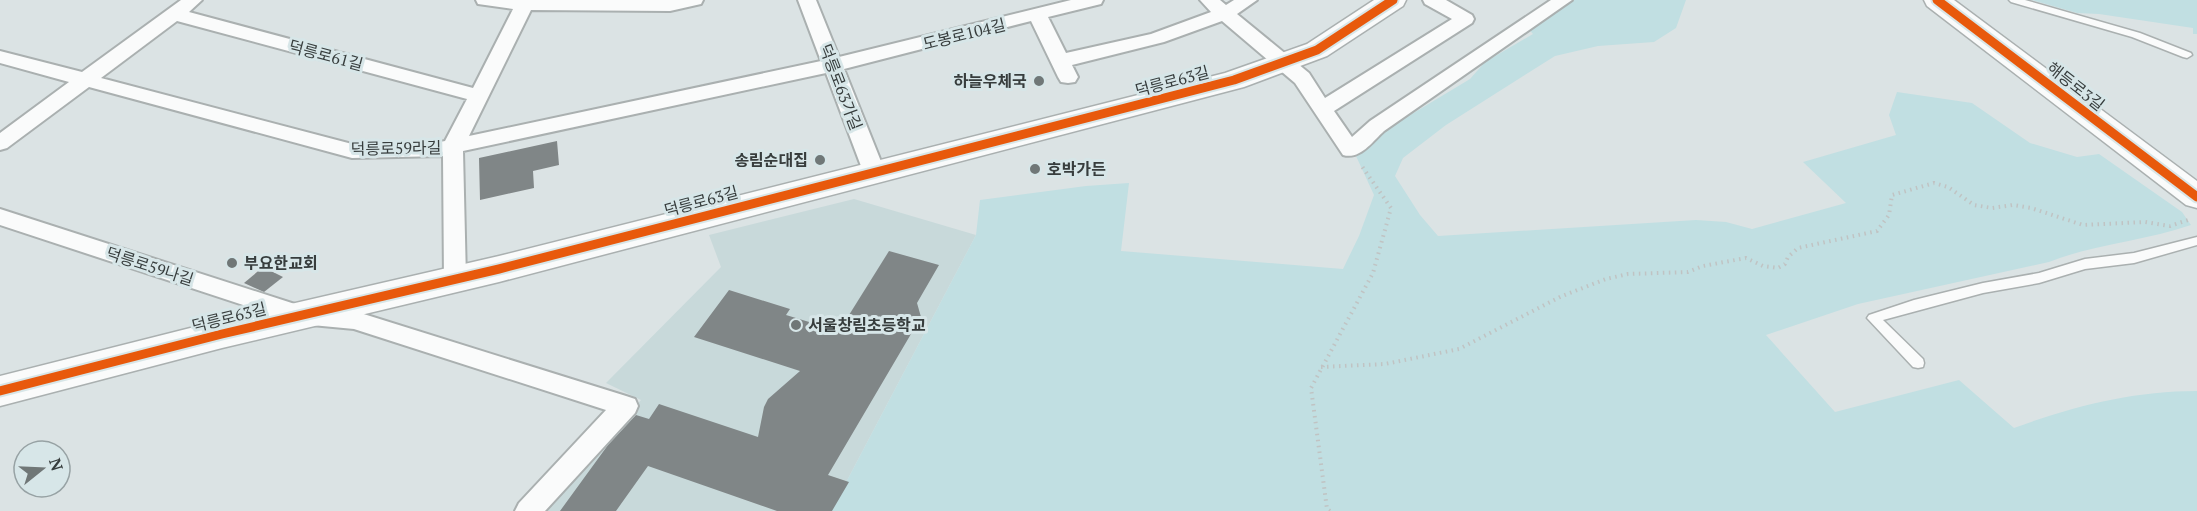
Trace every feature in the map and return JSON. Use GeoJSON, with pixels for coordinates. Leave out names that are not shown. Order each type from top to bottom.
{"type":"FeatureCollection","features":[{"type":"Feature","properties":{"kind":"street"},"geometry":{"type":"LineString","coordinates":[[0,143],[193,0]]}},
{"type":"Feature","properties":{"kind":"street"},"geometry":{"type":"LineString","coordinates":[[485,0],[525,4],[670,5],[694,0]]}},
{"type":"Feature","properties":{"kind":"street","name":"덕릉로63가길"},"geometry":{"type":"LineString","coordinates":[[807,0],[875,174]]}},
{"type":"Feature","properties":{"kind":"street","name":"도봉로104길"},"geometry":{"type":"LineString","coordinates":[[833,65],[1038,16],[1094,0]]}},
{"type":"Feature","properties":{"kind":"street"},"geometry":{"type":"LineString","coordinates":[[1209,0],[1302,78],[1350,150],[1377,126],[1563,0]]}},
{"type":"Feature","properties":{"kind":"street"},"geometry":{"type":"LineString","coordinates":[[1038,16],[1064,69],[1167,36],[1226,14],[1248,0]]}},
{"type":"Feature","properties":{"kind":"street","name":"덕릉로63길"},"geometry":{"type":"LineString","coordinates":[[0,391],[301,315],[455,280],[1234,80],[1317,50],[1393,0]]}},
{"type":"Feature","properties":{"kind":"street"},"geometry":{"type":"LineString","coordinates":[[1324,108],[1465,19],[1432,0]]}},
{"type":"Feature","properties":{"kind":"street","name":"해등로3길"},"geometry":{"type":"LineString","coordinates":[[1937,0],[2192,208]]}},
{"type":"Feature","properties":{"kind":"street"},"geometry":{"type":"LineString","coordinates":[[455,280],[453,146],[525,4]]}},
{"type":"Feature","properties":{"kind":"street","name":"덕릉로61길"},"geometry":{"type":"LineString","coordinates":[[174,14],[479,96]]}},
{"type":"Feature","properties":{"kind":"street","name":"덕릉로59라길"},"geometry":{"type":"LineString","coordinates":[[0,57],[352,151],[435,150],[833,65]]}},
{"type":"Feature","properties":{"kind":"street","name":"덕릉로59나길"},"geometry":{"type":"LineString","coordinates":[[0,217],[301,315]]}},
{"type":"Feature","properties":{"kind":"street","name":"덕릉로63길"},"geometry":{"type":"LineString","coordinates":[[301,315],[354,320],[626,406],[528,511]]}},
{"type":"Feature","properties":{"kind":"lane"},"geometry":{"type":"LineString","coordinates":[[2014,0],[2136,35],[2187,55]]}},
{"type":"Feature","properties":{"kind":"lane"},"geometry":{"type":"LineString","coordinates":[[1918,363],[1873,318],[1983,288],[2039,278],[2085,264],[2134,258],[2197,241]]}},
{"type":"Feature","properties":{"kind":"path"},"geometry":{"type":"LineString","coordinates":[[1328,510],[1311,388],[1373,273],[1391,208],[1350,150]]}},
{"type":"Feature","properties":{"kind":"path"},"geometry":{"type":"LineString","coordinates":[[1322,367],[1385,364],[1459,350],[1562,296],[1606,279],[1628,274],[1688,272],[1703,266],[1746,258],[1763,266],[1778,268],[1785,264],[1788,257],[1798,248],[1877,231],[1885,224],[1891,209],[1892,195],[1934,183],[1948,187],[1974,205],[1992,208],[2013,205],[2031,208],[2083,225],[2145,222],[2170,226],[2192,208]]}},
{"type":"Feature","properties":{"kind":"shaded area"},"geometry":{"type":"Polygon","coordinates":[[[1568,0],[1686,0],[1676,28],[1654,42],[1598,46],[1555,56],[1446,125],[1403,158],[1395,176],[1420,215],[1438,236],[1696,220],[1726,222],[1752,229],[1846,203],[1803,162],[1896,135],[1889,115],[1897,92],[1972,103],[2030,143],[2077,157],[2099,154],[2182,212],[2191,225],[2084,251],[2049,262],[1858,304],[1766,335],[1835,412],[1959,380],[2014,428],[2104,401],[2150,394],[2197,391],[2197,511],[831,511],[976,235],[980,200],[1086,186],[1129,183],[1121,251],[1343,269],[1359,236],[1374,195],[1356,156],[1382,132],[1470,79],[1485,62],[1533,34],[1527,27],[1568,0]]]}},
{"type":"Feature","properties":{"kind":"shaded area"},"geometry":{"type":"Polygon","coordinates":[[[2032,0],[2197,0],[2197,34],[2193,34],[2193,28],[2099,14],[2077,13],[2032,0]]]}},
{"type":"Feature","properties":{"kind":"shaded area","name":"서울창림초등학교"},"geometry":{"type":"Polygon","coordinates":[[[854,199],[976,235],[831,511],[545,511],[641,400],[606,383],[721,267],[709,235],[854,199]]]}},
{"type":"Feature","properties":{"kind":"building"},"geometry":{"type":"Polygon","coordinates":[[[557,141],[559,165],[533,171],[534,188],[480,200],[479,158],[557,141]]]}},
{"type":"Feature","properties":{"kind":"building"},"geometry":{"type":"Polygon","coordinates":[[[889,251],[939,265],[917,303],[921,317],[828,475],[849,482],[832,511],[777,511],[648,466],[616,511],[560,511],[608,445],[636,415],[649,419],[659,404],[758,437],[764,407],[768,399],[800,371],[694,337],[729,290],[790,309],[786,315],[839,331],[889,251]]]}},
{"type":"Feature","properties":{"kind":"building"},"geometry":{"type":"Polygon","coordinates":[[[263,267],[283,277],[264,292],[244,283],[263,267]]]}},
{"type":"Feature","properties":{"kind":"cycle path"},"geometry":{"type":"LineString","coordinates":[[0,391],[222,334],[499,269],[1234,80],[1317,50],[1393,0]]}},
{"type":"Feature","properties":{"kind":"cycle path"},"geometry":{"type":"LineString","coordinates":[[1937,0],[2197,197]]}},
{"type":"Feature","properties":{"kind":"place","name":"하늘우체국"},"geometry":{"type":"Point","coordinates":[1039,81]}},
{"type":"Feature","properties":{"kind":"place","name":"송림순대집"},"geometry":{"type":"Point","coordinates":[820,160]}},
{"type":"Feature","properties":{"kind":"place","name":"호박가든"},"geometry":{"type":"Point","coordinates":[1035,169]}},
{"type":"Feature","properties":{"kind":"place","name":"부요한교회"},"geometry":{"type":"Point","coordinates":[232,263]}},
{"type":"Feature","properties":{"kind":"place","name":"서울창림초등학교"},"geometry":{"type":"Point","coordinates":[796,325]}}]}
